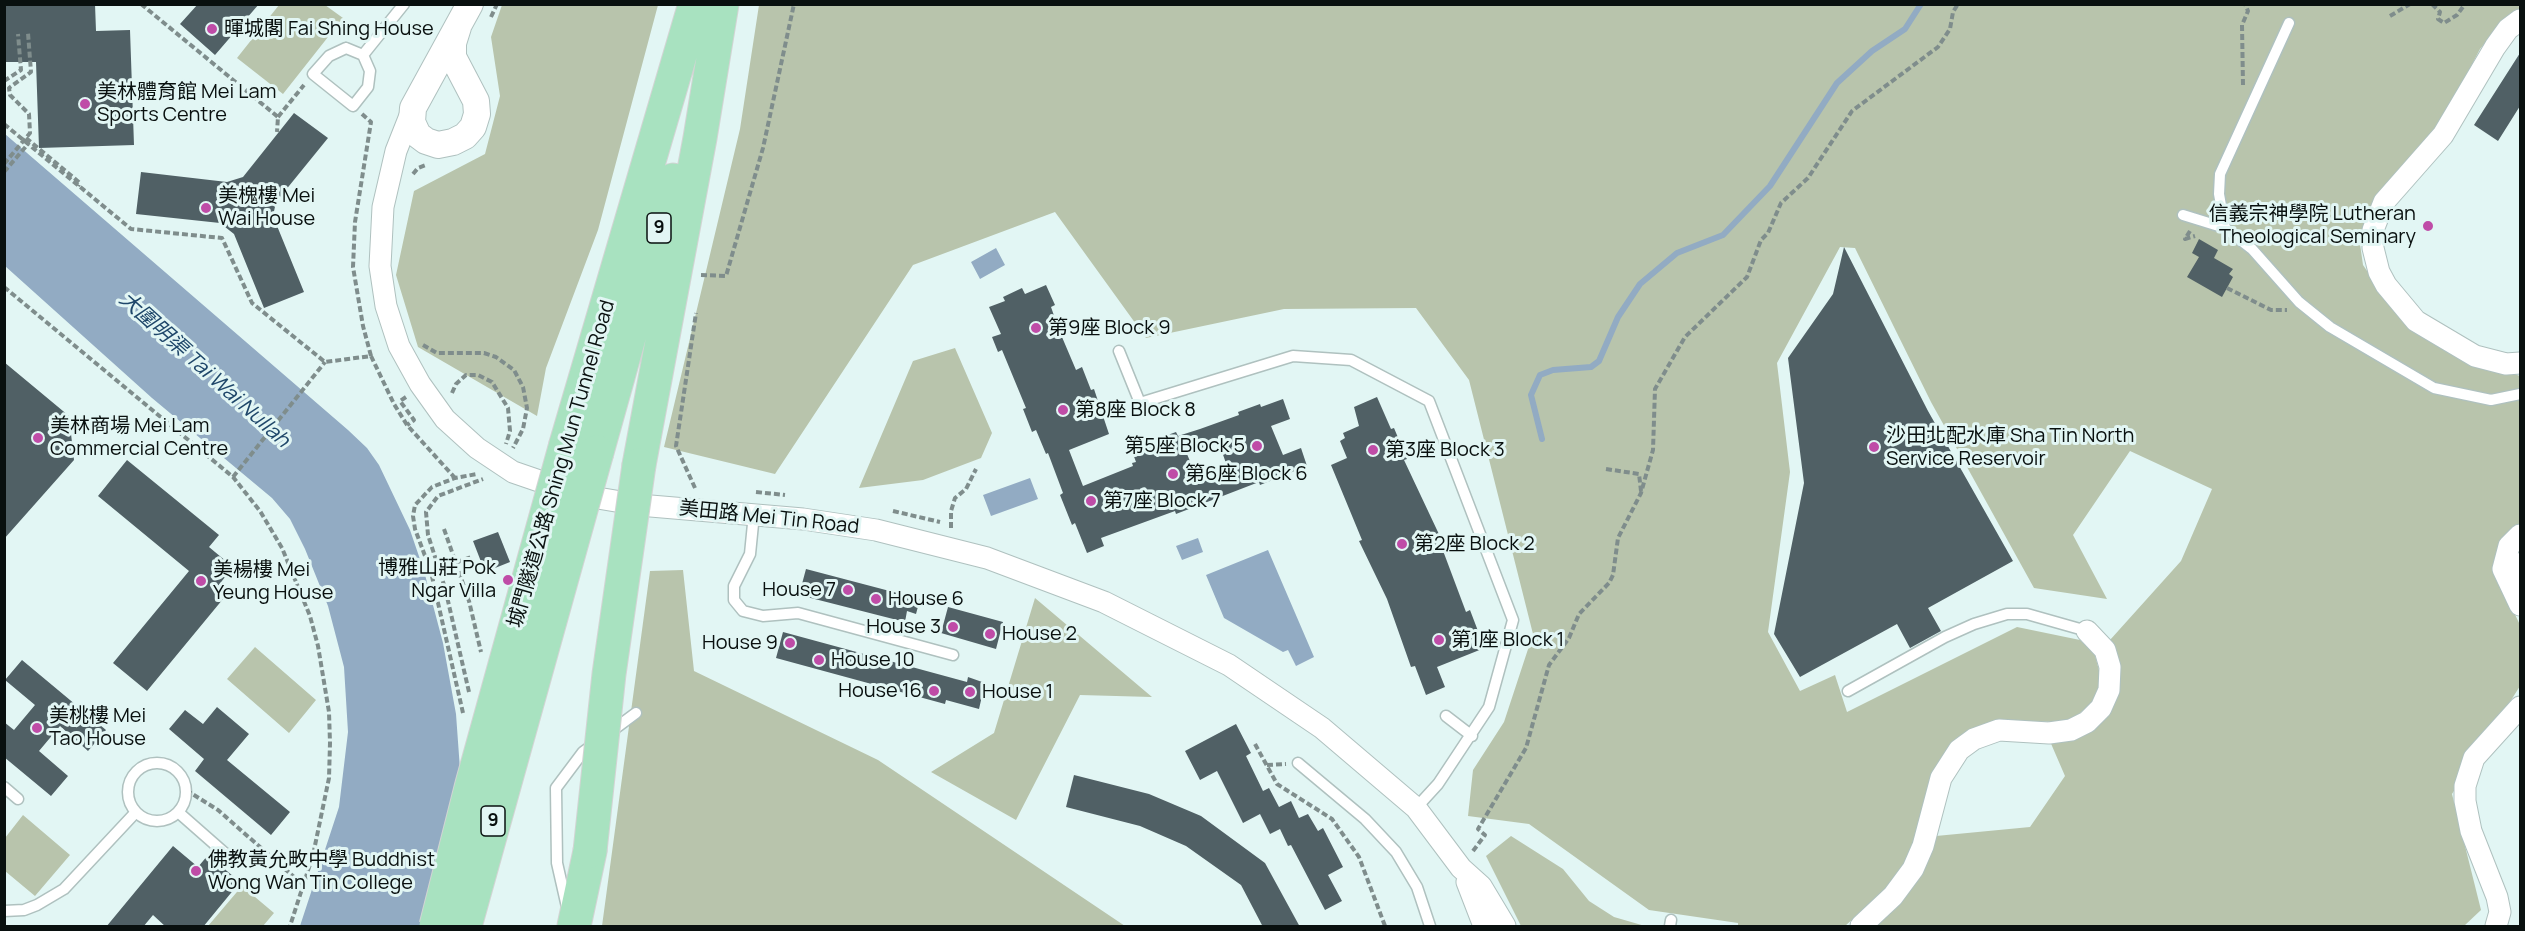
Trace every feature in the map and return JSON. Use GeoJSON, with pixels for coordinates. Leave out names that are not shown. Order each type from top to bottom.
{"type":"FeatureCollection","features":[{"type":"Feature","properties":{"kind":"highway","name":"城門隧道公路 Shing Mun Tunnel Road"},"geometry":{"type":"LineString","coordinates":[[465,927],[581,448],[695,4]]}},
{"type":"Feature","properties":{"kind":"highway","name":"城門隧道公路 Shing Mun Tunnel Road"},"geometry":{"type":"LineString","coordinates":[[436,927],[472,784],[722,4]]}},
{"type":"Feature","properties":{"kind":"highway"},"geometry":{"type":"LineString","coordinates":[[573,927],[590,851],[610,663],[639,465],[698,150],[722,4]]}},
{"type":"Feature","properties":{"kind":"highway"},"geometry":{"type":"LineString","coordinates":[[414,927],[472,784]]}},
{"type":"Feature","properties":{"kind":"street","name":"美田路 Mei Tin Road"},"geometry":{"type":"LineString","coordinates":[[479,12],[458,27],[413,108],[396,151],[381,228],[380,266],[386,306],[399,346],[420,384],[445,419],[495,461],[513,472],[558,489],[639,505],[754,514],[846,525],[947,547],[1032,573],[1104,602],[1192,644],[1262,685],[1322,728],[1416,808],[1466,861],[1505,927]]}},
{"type":"Feature","properties":{"kind":"street"},"geometry":{"type":"LineString","coordinates":[[2520,20],[2508,29],[2495,46],[2443,135],[2384,202],[2373,230],[2373,248],[2379,272],[2386,285],[2416,321],[2475,356],[2506,364],[2520,363]]}},
{"type":"Feature","properties":{"kind":"street"},"geometry":{"type":"LineString","coordinates":[[413,108],[412,122],[416,131],[430,143],[453,142],[465,136],[473,127],[477,114],[476,100],[453,57],[453,43],[458,27]]}},
{"type":"Feature","properties":{"kind":"street"},"geometry":{"type":"LineString","coordinates":[[2519,602],[2504,574],[2503,564],[2509,546],[2520,534]]}},
{"type":"Feature","properties":{"kind":"street"},"geometry":{"type":"LineString","coordinates":[[1861,927],[1893,896],[1913,868],[1923,846],[1941,778],[1959,750],[1974,739],[1999,730],[2049,733],[2071,730],[2088,722],[2101,708],[2109,690],[2110,666],[2100,643],[2087,631]]}},
{"type":"Feature","properties":{"kind":"street"},"geometry":{"type":"LineString","coordinates":[[2496,927],[2500,912],[2498,897],[2471,831],[2465,801],[2465,786],[2474,758],[2520,707]]}},
{"type":"Feature","properties":{"kind":"street","name":"美田路 Mei Tin Road"},"geometry":{"type":"LineString","coordinates":[[1466,861],[1484,927]]}},
{"type":"Feature","properties":{"kind":"lane"},"geometry":{"type":"LineString","coordinates":[[363,55],[404,4]]}},
{"type":"Feature","properties":{"kind":"lane"},"geometry":{"type":"LineString","coordinates":[[2225,228],[2219,194],[2220,174],[2289,23]]}},
{"type":"Feature","properties":{"kind":"lane"},"geometry":{"type":"LineString","coordinates":[[346,48],[363,55],[370,71],[368,87],[353,106],[313,74],[329,56],[346,48]]}},
{"type":"Feature","properties":{"kind":"lane"},"geometry":{"type":"LineString","coordinates":[[2183,215],[2225,228],[2252,249],[2309,309],[2330,327],[2434,388],[2491,400],[2520,394]]}},
{"type":"Feature","properties":{"kind":"lane"},"geometry":{"type":"LineString","coordinates":[[1119,351],[1140,403],[1293,356],[1351,360],[1429,401],[1513,620],[1489,707],[1472,736],[1438,784],[1416,808]]}},
{"type":"Feature","properties":{"kind":"lane"},"geometry":{"type":"LineString","coordinates":[[754,514],[750,554],[734,586],[734,600],[743,611],[763,616],[798,613],[953,655]]}},
{"type":"Feature","properties":{"kind":"lane"},"geometry":{"type":"LineString","coordinates":[[2519,602],[2516,571],[2520,558]]}},
{"type":"Feature","properties":{"kind":"lane"},"geometry":{"type":"LineString","coordinates":[[1848,691],[1954,633],[1974,624],[2007,615],[2027,614],[2087,631]]}},
{"type":"Feature","properties":{"kind":"lane"},"geometry":{"type":"LineString","coordinates":[[573,927],[557,863],[556,788],[583,752],[636,713]]}},
{"type":"Feature","properties":{"kind":"lane"},"geometry":{"type":"LineString","coordinates":[[1446,717],[1472,736]]}},
{"type":"Feature","properties":{"kind":"lane"},"geometry":{"type":"LineString","coordinates":[[1298,763],[1365,819],[1396,852],[1417,887],[1430,927]]}},
{"type":"Feature","properties":{"kind":"lane"},"geometry":{"type":"LineString","coordinates":[[146,765],[167,765],[177,771],[186,790],[184,802],[178,812],[169,819],[157,821],[136,812],[130,802],[130,781],[146,765]]}},
{"type":"Feature","properties":{"kind":"lane"},"geometry":{"type":"LineString","coordinates":[[4,787],[18,799]]}},
{"type":"Feature","properties":{"kind":"lane"},"geometry":{"type":"LineString","coordinates":[[4,911],[24,910],[38,905],[64,889],[136,812]]}},
{"type":"Feature","properties":{"kind":"lane"},"geometry":{"type":"LineString","coordinates":[[178,812],[236,863]]}},
{"type":"Feature","properties":{"kind":"path"},"geometry":{"type":"LineString","coordinates":[[102,4],[112,4]]}},
{"type":"Feature","properties":{"kind":"path"},"geometry":{"type":"LineString","coordinates":[[141,4],[278,117]]}},
{"type":"Feature","properties":{"kind":"path"},"geometry":{"type":"LineString","coordinates":[[479,12],[497,4]]}},
{"type":"Feature","properties":{"kind":"path"},"geometry":{"type":"LineString","coordinates":[[696,275],[726,276],[763,148],[794,4]]}},
{"type":"Feature","properties":{"kind":"path"},"geometry":{"type":"LineString","coordinates":[[1466,861],[1485,835],[1478,829],[1526,748],[1549,665],[1569,638],[1579,614],[1609,583],[1613,574],[1618,538],[1642,491],[1653,450],[1655,389],[1685,337],[1747,277],[1761,240],[1768,233],[1781,202],[1808,178],[1852,111],[1938,47],[1950,29],[1953,12],[1958,4]]}},
{"type":"Feature","properties":{"kind":"path"},"geometry":{"type":"LineString","coordinates":[[2243,123],[2242,25],[2248,11],[2245,4]]}},
{"type":"Feature","properties":{"kind":"path"},"geometry":{"type":"LineString","coordinates":[[2390,16],[2410,4]]}},
{"type":"Feature","properties":{"kind":"path"},"geometry":{"type":"LineString","coordinates":[[2432,4],[2440,12],[2438,19],[2444,23],[2457,15],[2465,4]]}},
{"type":"Feature","properties":{"kind":"path"},"geometry":{"type":"LineString","coordinates":[[4,164],[30,133],[29,114],[10,95],[9,88],[31,72],[28,33]]}},
{"type":"Feature","properties":{"kind":"path"},"geometry":{"type":"LineString","coordinates":[[4,81],[21,70],[18,34]]}},
{"type":"Feature","properties":{"kind":"path"},"geometry":{"type":"LineString","coordinates":[[277,132],[278,117],[313,74]]}},
{"type":"Feature","properties":{"kind":"path"},"geometry":{"type":"LineString","coordinates":[[4,124],[79,184]]}},
{"type":"Feature","properties":{"kind":"path"},"geometry":{"type":"LineString","coordinates":[[26,138],[131,229],[222,238],[252,303],[325,362]]}},
{"type":"Feature","properties":{"kind":"path"},"geometry":{"type":"LineString","coordinates":[[4,172],[28,144]]}},
{"type":"Feature","properties":{"kind":"path"},"geometry":{"type":"LineString","coordinates":[[411,179],[418,168],[432,165]]}},
{"type":"Feature","properties":{"kind":"path"},"geometry":{"type":"LineString","coordinates":[[4,287],[233,477],[260,511],[282,548],[310,616],[329,712],[329,778],[313,855],[290,927]]}},
{"type":"Feature","properties":{"kind":"path"},"geometry":{"type":"LineString","coordinates":[[2227,288],[2271,310],[2309,309]]}},
{"type":"Feature","properties":{"kind":"path"},"geometry":{"type":"LineString","coordinates":[[696,303],[676,446],[693,488],[704,489]]}},
{"type":"Feature","properties":{"kind":"path"},"geometry":{"type":"LineString","coordinates":[[420,341],[438,353],[473,351],[491,355],[514,370],[524,387],[527,408],[523,429],[513,448]]}},
{"type":"Feature","properties":{"kind":"path"},"geometry":{"type":"LineString","coordinates":[[233,477],[325,362],[371,356],[394,404],[408,424],[455,478]]}},
{"type":"Feature","properties":{"kind":"path"},"geometry":{"type":"LineString","coordinates":[[453,399],[453,387],[466,375],[478,375],[492,381],[500,392],[510,417],[510,431],[506,444]]}},
{"type":"Feature","properties":{"kind":"path"},"geometry":{"type":"LineString","coordinates":[[408,395],[400,401],[414,420],[408,424]]}},
{"type":"Feature","properties":{"kind":"path"},"geometry":{"type":"LineString","coordinates":[[1606,468],[1639,474],[1642,491]]}},
{"type":"Feature","properties":{"kind":"path"},"geometry":{"type":"LineString","coordinates":[[950,533],[953,522],[951,511],[955,498],[966,489],[976,469]]}},
{"type":"Feature","properties":{"kind":"path"},"geometry":{"type":"LineString","coordinates":[[465,724],[431,572],[415,529],[415,505],[432,487],[455,478],[477,474]]}},
{"type":"Feature","properties":{"kind":"path"},"geometry":{"type":"LineString","coordinates":[[471,703],[440,569],[428,535],[426,512],[438,496],[483,479]]}},
{"type":"Feature","properties":{"kind":"path"},"geometry":{"type":"LineString","coordinates":[[747,492],[790,496]]}},
{"type":"Feature","properties":{"kind":"path"},"geometry":{"type":"LineString","coordinates":[[882,510],[940,522]]}},
{"type":"Feature","properties":{"kind":"path"},"geometry":{"type":"LineString","coordinates":[[444,530],[457,562],[481,651]]}},
{"type":"Feature","properties":{"kind":"path"},"geometry":{"type":"LineString","coordinates":[[431,572],[471,557]]}},
{"type":"Feature","properties":{"kind":"path"},"geometry":{"type":"LineString","coordinates":[[1255,744],[1277,784],[1332,819],[1359,857],[1385,927]]}},
{"type":"Feature","properties":{"kind":"path"},"geometry":{"type":"LineString","coordinates":[[186,790],[218,810],[303,885]]}},
{"type":"Feature","properties":{"kind":"green space"},"geometry":{"type":"Polygon","coordinates":[[[279,5],[325,5],[343,18],[283,94],[237,58],[279,5]]]}},
{"type":"Feature","properties":{"kind":"green space"},"geometry":{"type":"Polygon","coordinates":[[[502,5],[658,5],[598,230],[546,368],[537,416],[418,347],[396,275],[414,191],[485,154],[500,96],[491,37],[502,5]]]}},
{"type":"Feature","properties":{"kind":"green space"},"geometry":{"type":"Polygon","coordinates":[[[759,5],[2520,5],[2520,9],[2503,22],[2480,49],[2441,124],[2365,218],[2360,244],[2363,265],[2386,299],[2479,362],[2520,376],[2520,528],[2498,579],[2520,625],[2520,686],[2452,794],[2481,910],[2464,926],[1871,926],[1936,836],[2030,827],[2065,776],[2049,739],[2073,736],[2116,666],[2110,640],[2181,561],[2212,489],[2130,451],[2073,535],[2107,599],[2034,588],[1931,402],[1855,248],[1840,247],[1777,363],[1790,472],[1768,632],[1800,691],[1835,675],[1847,712],[2017,627],[2080,640],[2095,655],[2100,674],[2099,687],[2093,702],[2074,718],[2055,722],[1997,720],[1969,730],[1952,742],[1931,774],[1913,842],[1904,863],[1885,890],[1845,926],[1738,926],[1738,923],[1649,910],[1529,824],[1468,816],[1473,770],[1504,722],[1533,634],[1469,380],[1416,308],[1284,309],[1146,338],[1055,212],[913,265],[775,474],[664,447],[740,129],[759,5]]]}},
{"type":"Feature","properties":{"kind":"green space"},"geometry":{"type":"Polygon","coordinates":[[[955,348],[992,433],[981,458],[923,480],[859,488],[913,361],[955,348]]]}},
{"type":"Feature","properties":{"kind":"green space"},"geometry":{"type":"Polygon","coordinates":[[[683,570],[694,671],[878,760],[1125,926],[602,926],[650,571],[683,570]]]}},
{"type":"Feature","properties":{"kind":"green space"},"geometry":{"type":"Polygon","coordinates":[[[1035,598],[1152,697],[1080,695],[1016,820],[931,772],[994,733],[1035,598]]]}},
{"type":"Feature","properties":{"kind":"green space"},"geometry":{"type":"Polygon","coordinates":[[[255,647],[316,700],[289,733],[227,679],[255,647]]]}},
{"type":"Feature","properties":{"kind":"green space"},"geometry":{"type":"Polygon","coordinates":[[[23,815],[70,855],[35,896],[5,871],[5,838],[23,815]]]}},
{"type":"Feature","properties":{"kind":"green space"},"geometry":{"type":"Polygon","coordinates":[[[1511,836],[1563,869],[1589,901],[1614,917],[1645,926],[1521,926],[1486,856],[1511,836]]]}},
{"type":"Feature","properties":{"kind":"green space"},"geometry":{"type":"Polygon","coordinates":[[[242,886],[274,913],[263,926],[208,926],[242,886]]]}},
{"type":"Feature","properties":{"kind":"water","name":"大圍明渠 Tai Wai Nullah"},"geometry":{"type":"Polygon","coordinates":[[[5,134],[348,430],[367,448],[379,465],[410,530],[424,571],[443,643],[456,714],[463,811],[440,926],[300,926],[339,807],[348,732],[344,667],[328,606],[290,519],[272,498],[152,398],[5,266],[5,134]]]}},
{"type":"Feature","properties":{"kind":"water"},"geometry":{"type":"Polygon","coordinates":[[[996,248],[1005,265],[980,279],[971,262],[996,248]]]}},
{"type":"Feature","properties":{"kind":"water"},"geometry":{"type":"Polygon","coordinates":[[[1030,478],[1038,499],[991,516],[983,495],[1030,478]]]}},
{"type":"Feature","properties":{"kind":"water"},"geometry":{"type":"Polygon","coordinates":[[[1198,538],[1203,552],[1182,560],[1176,546],[1198,538]]]}},
{"type":"Feature","properties":{"kind":"water"},"geometry":{"type":"Polygon","coordinates":[[[1268,550],[1314,657],[1296,666],[1288,650],[1283,652],[1224,618],[1206,575],[1268,550]]]}},
{"type":"Feature","properties":{"kind":"building","name":"美林體育館 Mei Lam Sports Centre"},"geometry":{"type":"Polygon","coordinates":[[[4,4],[95,4],[96,31],[130,30],[134,145],[39,148],[36,62],[4,62],[4,4]]]}},
{"type":"Feature","properties":{"kind":"building","name":"暉城閣 Fai Shing House"},"geometry":{"type":"Polygon","coordinates":[[[198,4],[259,4],[215,55],[180,24],[198,4]]]}},
{"type":"Feature","properties":{"kind":"building"},"geometry":{"type":"Polygon","coordinates":[[[2520,53],[2520,106],[2498,141],[2474,125],[2520,53]]]}},
{"type":"Feature","properties":{"kind":"building","name":"美槐樓 Mei Wai House"},"geometry":{"type":"Polygon","coordinates":[[[294,113],[328,138],[276,202],[273,216],[304,292],[264,308],[234,234],[220,223],[136,214],[141,172],[227,182],[243,177],[294,113]]]}},
{"type":"Feature","properties":{"kind":"building"},"geometry":{"type":"Polygon","coordinates":[[[2199,239],[2218,250],[2214,258],[2233,269],[2229,274],[2233,277],[2222,297],[2187,277],[2199,257],[2192,253],[2199,239]]]}},
{"type":"Feature","properties":{"kind":"building","name":"沙田北配水庫 Sha Tin North Service Reservoir"},"geometry":{"type":"Polygon","coordinates":[[[1844,247],[1928,411],[2013,561],[1928,608],[1941,631],[1910,648],[1897,624],[1800,677],[1774,634],[1804,483],[1788,358],[1833,294],[1844,247]]]}},
{"type":"Feature","properties":{"kind":"building"},"geometry":{"type":"Polygon","coordinates":[[[1046,285],[1055,305],[1051,307],[1059,330],[1076,370],[1082,367],[1091,390],[1094,389],[1109,434],[1069,450],[1083,486],[1133,466],[1132,463],[1136,462],[1132,451],[1155,443],[1154,440],[1176,432],[1178,436],[1239,415],[1238,412],[1260,404],[1261,407],[1283,399],[1290,419],[1271,426],[1283,455],[1301,448],[1307,466],[1260,485],[1259,482],[1176,514],[1175,511],[1101,538],[1104,546],[1087,553],[1060,495],[1063,493],[1048,453],[1046,454],[1036,430],[1032,432],[1023,409],[1026,408],[1002,350],[998,352],[992,337],[1001,334],[989,307],[1005,301],[1003,297],[1022,288],[1025,294],[1046,285]],[[1219,443],[1187,454],[1199,483],[1229,472],[1219,443]]]}},
{"type":"Feature","properties":{"kind":"building","name":"美林商場 Mei Lam Commercial Centre"},"geometry":{"type":"Polygon","coordinates":[[[4,362],[69,416],[74,460],[4,539],[4,362]]]}},
{"type":"Feature","properties":{"kind":"building"},"geometry":{"type":"Polygon","coordinates":[[[1377,397],[1391,429],[1394,428],[1407,459],[1404,460],[1445,547],[1442,548],[1466,612],[1470,610],[1482,649],[1437,667],[1445,687],[1426,695],[1415,666],[1411,667],[1387,599],[1359,541],[1362,540],[1331,465],[1347,458],[1340,441],[1345,438],[1343,433],[1359,426],[1354,407],[1377,397]]]}},
{"type":"Feature","properties":{"kind":"building","name":"美楊樓 Mei Yeung House"},"geometry":{"type":"Polygon","coordinates":[[[127,460],[219,535],[209,547],[233,567],[214,591],[223,599],[147,691],[113,663],[189,571],[98,496],[127,460]]]}},
{"type":"Feature","properties":{"kind":"building"},"geometry":{"type":"Polygon","coordinates":[[[498,532],[510,562],[485,572],[473,541],[498,532]]]}},
{"type":"Feature","properties":{"kind":"building"},"geometry":{"type":"Polygon","coordinates":[[[806,569],[920,599],[916,614],[907,611],[905,622],[799,595],[806,569]]]}},
{"type":"Feature","properties":{"kind":"building"},"geometry":{"type":"Polygon","coordinates":[[[948,607],[1003,622],[996,649],[941,633],[948,607]]]}},
{"type":"Feature","properties":{"kind":"building"},"geometry":{"type":"Polygon","coordinates":[[[783,632],[967,682],[968,677],[985,683],[979,709],[946,700],[945,704],[776,658],[783,632]]]}},
{"type":"Feature","properties":{"kind":"building","name":"美桃樓 Mei Tao House"},"geometry":{"type":"Polygon","coordinates":[[[22,660],[106,730],[88,751],[60,726],[39,751],[68,776],[51,796],[4,757],[4,722],[14,730],[35,705],[5,680],[22,660]]]}},
{"type":"Feature","properties":{"kind":"building"},"geometry":{"type":"Polygon","coordinates":[[[217,707],[249,734],[227,760],[290,812],[271,835],[195,771],[204,759],[169,729],[185,710],[203,724],[217,707]]]}},
{"type":"Feature","properties":{"kind":"building"},"geometry":{"type":"Polygon","coordinates":[[[1236,724],[1251,753],[1246,756],[1263,791],[1269,788],[1279,807],[1291,801],[1299,818],[1308,814],[1318,831],[1323,828],[1343,867],[1328,875],[1342,901],[1325,910],[1291,845],[1288,846],[1280,829],[1270,834],[1260,814],[1243,823],[1217,771],[1200,780],[1185,751],[1236,724]]]}},
{"type":"Feature","properties":{"kind":"building"},"geometry":{"type":"Polygon","coordinates":[[[1074,775],[1149,794],[1201,816],[1265,863],[1300,927],[1263,927],[1241,885],[1186,846],[1140,826],[1066,807],[1074,775]]]}},
{"type":"Feature","properties":{"kind":"building","name":"佛教黃允畋中學 Buddhist Wong Wan Tin College"},"geometry":{"type":"Polygon","coordinates":[[[173,846],[198,867],[208,855],[240,882],[203,927],[166,927],[153,915],[143,927],[106,927],[173,846]]]}},
{"type":"Feature","properties":{"kind":"waterway"},"geometry":{"type":"LineString","coordinates":[[1542,439],[1531,395],[1540,375],[1553,370],[1591,367],[1599,361],[1618,317],[1640,284],[1677,253],[1723,235],[1770,186],[1837,83],[1872,51],[1905,29],[1921,4]]}},
{"type":"Feature","properties":{"kind":"place","name":"暉城閣 Fai Shing House"},"geometry":{"type":"Point","coordinates":[212,29]}},
{"type":"Feature","properties":{"kind":"place","name":"美林體育館 Mei Lam Sports Centre"},"geometry":{"type":"Point","coordinates":[85,104]}},
{"type":"Feature","properties":{"kind":"place","name":"美槐樓 Mei Wai House"},"geometry":{"type":"Point","coordinates":[206,208]}},
{"type":"Feature","properties":{"kind":"place","name":"信義宗神學院 Lutheran Theological Seminary"},"geometry":{"type":"Point","coordinates":[2428,226]}},
{"type":"Feature","properties":{"kind":"place","name":"第9座 Block 9"},"geometry":{"type":"Point","coordinates":[1036,328]}},
{"type":"Feature","properties":{"kind":"place","name":"第8座 Block 8"},"geometry":{"type":"Point","coordinates":[1063,410]}},
{"type":"Feature","properties":{"kind":"place","name":"美林商場 Mei Lam Commercial Centre"},"geometry":{"type":"Point","coordinates":[38,438]}},
{"type":"Feature","properties":{"kind":"place","name":"第5座 Block 5"},"geometry":{"type":"Point","coordinates":[1257,446]}},
{"type":"Feature","properties":{"kind":"place","name":"沙田北配水庫 Sha Tin North Service Reservoir"},"geometry":{"type":"Point","coordinates":[1874,447]}},
{"type":"Feature","properties":{"kind":"place","name":"第3座 Block 3"},"geometry":{"type":"Point","coordinates":[1373,450]}},
{"type":"Feature","properties":{"kind":"place","name":"第6座 Block 6"},"geometry":{"type":"Point","coordinates":[1173,474]}},
{"type":"Feature","properties":{"kind":"place","name":"第7座 Block 7"},"geometry":{"type":"Point","coordinates":[1091,501]}},
{"type":"Feature","properties":{"kind":"place","name":"第2座 Block 2"},"geometry":{"type":"Point","coordinates":[1402,544]}},
{"type":"Feature","properties":{"kind":"place","name":"博雅山莊 Pok Ngar Villa"},"geometry":{"type":"Point","coordinates":[508,580]}},
{"type":"Feature","properties":{"kind":"place","name":"美楊樓 Mei Yeung House"},"geometry":{"type":"Point","coordinates":[201,581]}},
{"type":"Feature","properties":{"kind":"place","name":"House 7"},"geometry":{"type":"Point","coordinates":[848,590]}},
{"type":"Feature","properties":{"kind":"place","name":"House 6"},"geometry":{"type":"Point","coordinates":[876,599]}},
{"type":"Feature","properties":{"kind":"place","name":"House 3"},"geometry":{"type":"Point","coordinates":[953,627]}},
{"type":"Feature","properties":{"kind":"place","name":"House 2"},"geometry":{"type":"Point","coordinates":[990,634]}},
{"type":"Feature","properties":{"kind":"place","name":"第1座 Block 1"},"geometry":{"type":"Point","coordinates":[1439,640]}},
{"type":"Feature","properties":{"kind":"place","name":"House 9"},"geometry":{"type":"Point","coordinates":[790,643]}},
{"type":"Feature","properties":{"kind":"place","name":"House 10"},"geometry":{"type":"Point","coordinates":[819,660]}},
{"type":"Feature","properties":{"kind":"place","name":"House 16"},"geometry":{"type":"Point","coordinates":[934,691]}},
{"type":"Feature","properties":{"kind":"place","name":"House 1"},"geometry":{"type":"Point","coordinates":[970,692]}},
{"type":"Feature","properties":{"kind":"place","name":"美桃樓 Mei Tao House"},"geometry":{"type":"Point","coordinates":[37,728]}},
{"type":"Feature","properties":{"kind":"place","name":"佛教黃允畋中學 Buddhist Wong Wan Tin College"},"geometry":{"type":"Point","coordinates":[196,871]}}]}
